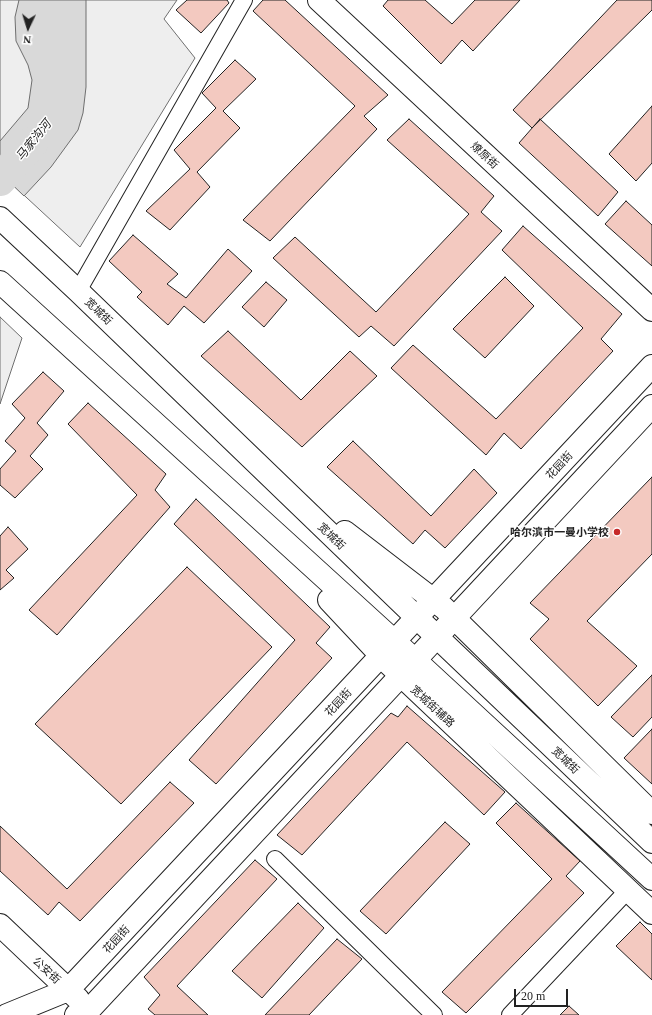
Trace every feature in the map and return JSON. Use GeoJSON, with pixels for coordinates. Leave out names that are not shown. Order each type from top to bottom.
{"type":"FeatureCollection","features":[{"type":"Feature","properties":{"kind":"main road","name":"燎原街"},"geometry":{"type":"LineString","coordinates":[[319,0],[652,310]]}},
{"type":"Feature","properties":{"kind":"main road","name":"宽城街"},"geometry":{"type":"LineString","coordinates":[[6,224],[78,291],[416,618],[652,842]]}},
{"type":"Feature","properties":{"kind":"main road"},"geometry":{"type":"LineString","coordinates":[[0,282],[225,488],[408,668],[652,879]]}},
{"type":"Feature","properties":{"kind":"main road","name":"花园街"},"geometry":{"type":"LineString","coordinates":[[7,1015],[68,990],[652,366]]}},
{"type":"Feature","properties":{"kind":"main road"},"geometry":{"type":"LineString","coordinates":[[87,1013],[652,406]]}},
{"type":"Feature","properties":{"kind":"main road"},"geometry":{"type":"LineString","coordinates":[[256,463],[433,600],[454,618],[652,813]]}},
{"type":"Feature","properties":{"kind":"main road","name":"宽城街辅路"},"geometry":{"type":"LineString","coordinates":[[408,668],[652,913]]}},
{"type":"Feature","properties":{"kind":"main road","name":"公安街"},"geometry":{"type":"LineString","coordinates":[[0,925],[68,990],[87,1013]]}},
{"type":"Feature","properties":{"kind":"street"},"geometry":{"type":"LineString","coordinates":[[78,291],[244,0]]}},
{"type":"Feature","properties":{"kind":"street"},"geometry":{"type":"LineString","coordinates":[[276,860],[434,1015]]}},
{"type":"Feature","properties":{"kind":"street"},"geometry":{"type":"LineString","coordinates":[[510,1015],[628,890]]}},
{"type":"Feature","properties":{"kind":"shaded area"},"geometry":{"type":"Polygon","coordinates":[[[0,0],[177,0],[164,19],[195,58],[80,247],[0,173],[0,0]]]}},
{"type":"Feature","properties":{"kind":"shaded area"},"geometry":{"type":"Polygon","coordinates":[[[0,317],[22,338],[0,404],[0,317]]]}},
{"type":"Feature","properties":{"kind":"water"},"geometry":{"type":"Polygon","coordinates":[[[19,0],[86,0],[86,87],[83,113],[78,130],[51,167],[24,196],[0,173],[0,141],[28,108],[32,80],[28,65],[16,41],[15,17],[19,0]]]}},
{"type":"Feature","properties":{"kind":"building"},"geometry":{"type":"Polygon","coordinates":[[[187,0],[227,0],[229,3],[201,33],[176,10],[187,0]]]}},
{"type":"Feature","properties":{"kind":"building"},"geometry":{"type":"Polygon","coordinates":[[[263,0],[285,0],[388,95],[364,116],[377,129],[270,241],[243,220],[355,106],[253,11],[263,0]]]}},
{"type":"Feature","properties":{"kind":"building"},"geometry":{"type":"Polygon","coordinates":[[[388,0],[425,0],[452,24],[475,0],[520,0],[473,51],[462,40],[441,64],[383,6],[388,0]]]}},
{"type":"Feature","properties":{"kind":"building"},"geometry":{"type":"Polygon","coordinates":[[[617,0],[652,0],[652,10],[532,128],[513,110],[617,0]]]}},
{"type":"Feature","properties":{"kind":"building"},"geometry":{"type":"Polygon","coordinates":[[[235,60],[256,79],[223,111],[240,128],[197,172],[210,187],[170,230],[146,211],[190,169],[174,150],[216,108],[202,93],[235,60]]]}},
{"type":"Feature","properties":{"kind":"building"},"geometry":{"type":"Polygon","coordinates":[[[652,106],[652,163],[636,181],[609,154],[652,106]]]}},
{"type":"Feature","properties":{"kind":"building"},"geometry":{"type":"Polygon","coordinates":[[[409,119],[494,196],[481,212],[502,231],[394,346],[371,326],[359,337],[273,258],[295,237],[376,312],[469,214],[387,140],[409,119]]]}},
{"type":"Feature","properties":{"kind":"building"},"geometry":{"type":"Polygon","coordinates":[[[540,119],[618,192],[598,216],[519,143],[540,119]]]}},
{"type":"Feature","properties":{"kind":"building"},"geometry":{"type":"Polygon","coordinates":[[[626,201],[652,225],[652,266],[605,224],[626,201]]]}},
{"type":"Feature","properties":{"kind":"building"},"geometry":{"type":"Polygon","coordinates":[[[523,226],[622,314],[601,339],[613,351],[521,449],[504,433],[486,455],[391,368],[413,345],[496,419],[583,328],[502,250],[523,226]]]}},
{"type":"Feature","properties":{"kind":"building"},"geometry":{"type":"Polygon","coordinates":[[[133,235],[178,274],[167,284],[186,298],[228,249],[252,271],[204,323],[184,306],[168,325],[137,297],[142,292],[109,261],[133,235]]]}},
{"type":"Feature","properties":{"kind":"building"},"geometry":{"type":"Polygon","coordinates":[[[505,277],[534,306],[485,358],[453,329],[505,277]]]}},
{"type":"Feature","properties":{"kind":"building"},"geometry":{"type":"Polygon","coordinates":[[[266,282],[287,300],[264,327],[242,307],[266,282]]]}},
{"type":"Feature","properties":{"kind":"building"},"geometry":{"type":"Polygon","coordinates":[[[228,331],[301,400],[350,351],[377,376],[302,447],[201,356],[228,331]]]}},
{"type":"Feature","properties":{"kind":"building"},"geometry":{"type":"Polygon","coordinates":[[[43,372],[64,391],[37,423],[48,435],[30,456],[43,469],[15,498],[0,485],[0,469],[16,451],[5,441],[25,418],[12,404],[43,372]]]}},
{"type":"Feature","properties":{"kind":"building"},"geometry":{"type":"Polygon","coordinates":[[[88,403],[166,474],[155,490],[170,507],[57,635],[29,610],[137,495],[68,424],[88,403]]]}},
{"type":"Feature","properties":{"kind":"building"},"geometry":{"type":"Polygon","coordinates":[[[353,441],[431,516],[474,469],[497,493],[445,548],[425,530],[413,544],[327,467],[353,441]]]}},
{"type":"Feature","properties":{"kind":"building","name":"哈尔滨市一曼小学校"},"geometry":{"type":"Polygon","coordinates":[[[652,477],[652,554],[587,621],[637,666],[598,706],[530,639],[549,619],[530,603],[652,477]]]}},
{"type":"Feature","properties":{"kind":"building"},"geometry":{"type":"Polygon","coordinates":[[[196,499],[330,627],[316,643],[332,658],[216,784],[189,760],[295,640],[174,524],[196,499]]]}},
{"type":"Feature","properties":{"kind":"building"},"geometry":{"type":"Polygon","coordinates":[[[8,527],[28,549],[6,570],[14,578],[0,590],[0,536],[8,527]]]}},
{"type":"Feature","properties":{"kind":"building"},"geometry":{"type":"Polygon","coordinates":[[[187,567],[272,647],[121,804],[35,724],[187,567]]]}},
{"type":"Feature","properties":{"kind":"building"},"geometry":{"type":"Polygon","coordinates":[[[652,675],[652,717],[633,737],[611,717],[652,675]]]}},
{"type":"Feature","properties":{"kind":"building"},"geometry":{"type":"Polygon","coordinates":[[[407,706],[505,792],[484,815],[407,742],[302,855],[277,835],[391,713],[398,717],[407,706]]]}},
{"type":"Feature","properties":{"kind":"building"},"geometry":{"type":"Polygon","coordinates":[[[652,729],[652,784],[624,758],[652,729]]]}},
{"type":"Feature","properties":{"kind":"building"},"geometry":{"type":"Polygon","coordinates":[[[170,782],[194,803],[80,921],[59,902],[48,915],[0,871],[0,826],[67,889],[170,782]]]}},
{"type":"Feature","properties":{"kind":"building"},"geometry":{"type":"Polygon","coordinates":[[[516,803],[580,861],[566,876],[584,893],[466,1013],[442,992],[552,879],[496,823],[516,803]]]}},
{"type":"Feature","properties":{"kind":"building"},"geometry":{"type":"Polygon","coordinates":[[[445,822],[470,844],[386,934],[360,911],[445,822]]]}},
{"type":"Feature","properties":{"kind":"building"},"geometry":{"type":"Polygon","coordinates":[[[255,860],[277,879],[177,986],[208,1015],[155,1015],[148,1009],[160,995],[144,977],[255,860]]]}},
{"type":"Feature","properties":{"kind":"building"},"geometry":{"type":"Polygon","coordinates":[[[298,903],[324,928],[262,998],[232,971],[298,903]]]}},
{"type":"Feature","properties":{"kind":"building"},"geometry":{"type":"Polygon","coordinates":[[[640,922],[652,934],[652,980],[616,946],[640,922]]]}},
{"type":"Feature","properties":{"kind":"building"},"geometry":{"type":"Polygon","coordinates":[[[337,939],[362,959],[309,1015],[265,1015],[337,939]]]}},
{"type":"Feature","properties":{"kind":"building"},"geometry":{"type":"Polygon","coordinates":[[[569,1006],[579,1015],[560,1015],[569,1006]]]}},
{"type":"Feature","properties":{"kind":"waterway","name":"马家沟河"},"geometry":{"type":"LineString","coordinates":[[0,180],[32,143]]}},
{"type":"Feature","properties":{"kind":"place","name":"哈尔滨市一曼小学校"},"geometry":{"type":"Point","coordinates":[617,532]}}]}
